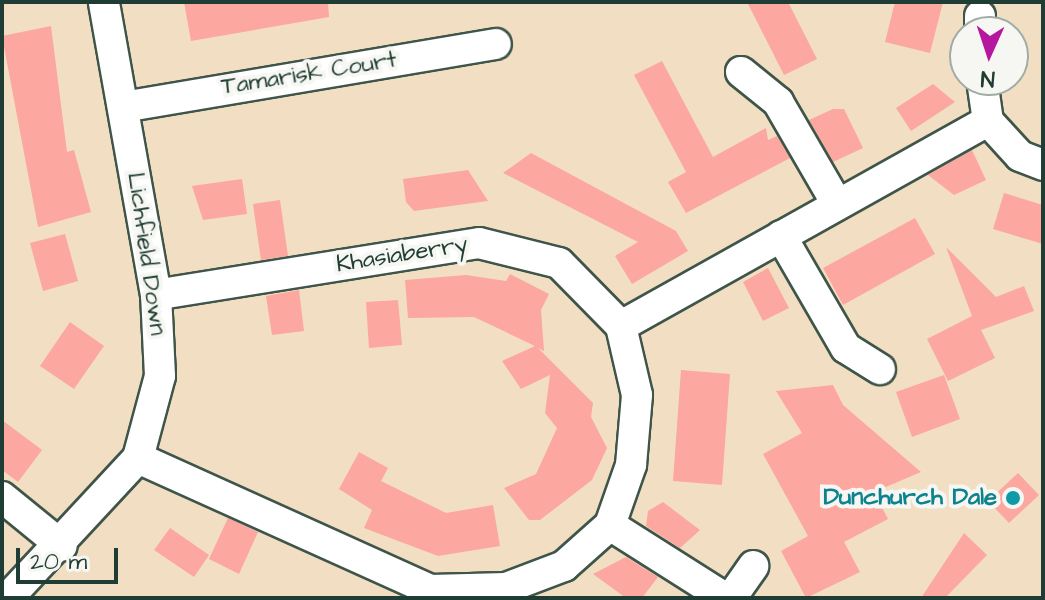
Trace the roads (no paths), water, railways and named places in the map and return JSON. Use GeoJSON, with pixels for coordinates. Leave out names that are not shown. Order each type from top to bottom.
{"type":"FeatureCollection","features":[{"type":"Feature","properties":{"kind":"street","name":"Lichfield Down"},"geometry":{"type":"LineString","coordinates":[[8,598],[62,546],[138,458],[160,376],[156,295],[104,2]]}},
{"type":"Feature","properties":{"kind":"street","name":"Tamarisk Court"},"geometry":{"type":"LineString","coordinates":[[123,107],[496,44]]}},
{"type":"Feature","properties":{"kind":"street"},"geometry":{"type":"LineString","coordinates":[[741,72],[778,102],[836,202]]}},
{"type":"Feature","properties":{"kind":"street"},"geometry":{"type":"LineString","coordinates":[[984,96],[988,121],[1020,156],[1043,165]]}},
{"type":"Feature","properties":{"kind":"street"},"geometry":{"type":"LineString","coordinates":[[138,458],[429,594],[506,588],[564,566],[610,525],[631,465],[637,395],[621,326],[836,202],[988,121]]}},
{"type":"Feature","properties":{"kind":"street"},"geometry":{"type":"LineString","coordinates":[[781,236],[846,348],[880,369]]}},
{"type":"Feature","properties":{"kind":"street","name":"Khasiaberry"},"geometry":{"type":"LineString","coordinates":[[156,295],[479,243],[559,263],[621,326]]}},
{"type":"Feature","properties":{"kind":"street"},"geometry":{"type":"LineString","coordinates":[[2,497],[62,546]]}},
{"type":"Feature","properties":{"kind":"street"},"geometry":{"type":"LineString","coordinates":[[610,525],[728,598],[753,566]]}},
{"type":"Feature","properties":{"kind":"place","name":"Dunchurch Dale"},"geometry":{"type":"Point","coordinates":[1013,498]}}]}
